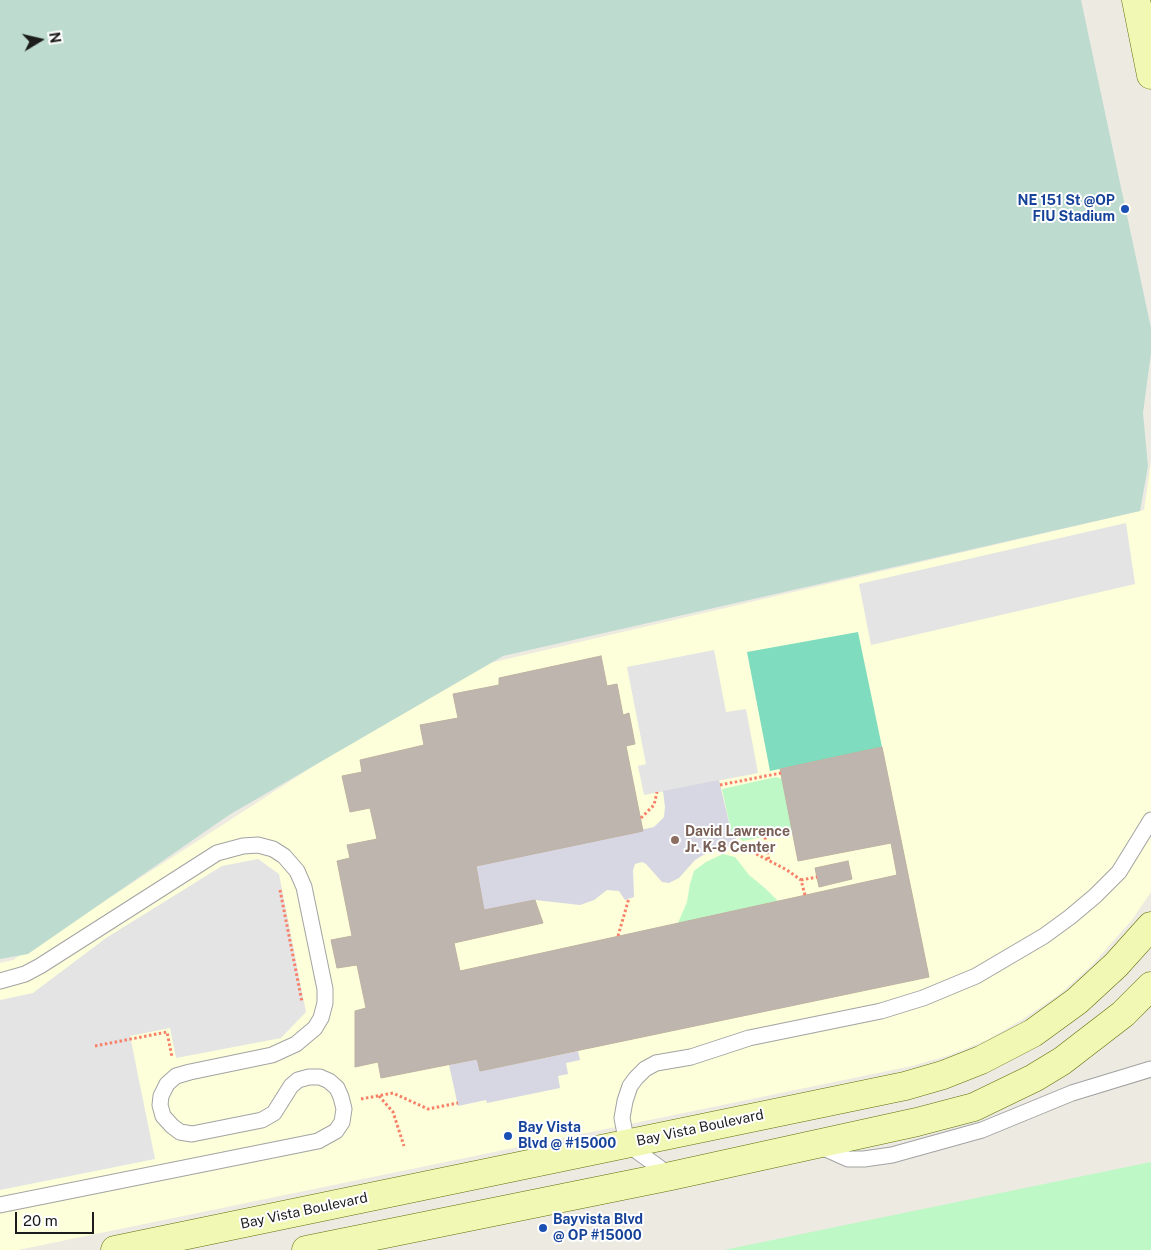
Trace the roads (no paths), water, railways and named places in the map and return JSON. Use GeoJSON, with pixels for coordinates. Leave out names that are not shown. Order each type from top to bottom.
{"type":"FeatureCollection","features":[{"type":"Feature","properties":{"kind":"street"},"geometry":{"type":"LineString","coordinates":[[1136,0],[1151,75]]}},
{"type":"Feature","properties":{"kind":"street","name":"Bay Vista Boulevard"},"geometry":{"type":"LineString","coordinates":[[115,1250],[905,1086],[943,1075],[981,1060],[1033,1032],[1077,1001],[1116,965],[1151,926]]}},
{"type":"Feature","properties":{"kind":"street"},"geometry":{"type":"LineString","coordinates":[[306,1250],[671,1176],[944,1116],[974,1107],[1034,1078],[1062,1061],[1123,1014],[1151,986]]}},
{"type":"Feature","properties":{"kind":"lane"},"geometry":{"type":"LineString","coordinates":[[671,1176],[627,1144],[622,1118],[625,1101],[630,1086],[645,1070],[656,1063],[690,1057],[749,1038],[881,1011],[923,998],[976,976],[1044,936],[1070,918],[1095,896],[1120,872],[1151,820]]}},
{"type":"Feature","properties":{"kind":"lane"},"geometry":{"type":"LineString","coordinates":[[0,981],[25,974],[40,966],[217,853],[258,844],[273,848],[284,856],[297,871],[304,886],[325,989],[325,1003],[321,1018],[315,1028],[296,1044],[272,1055],[176,1076],[167,1084],[161,1096],[160,1105],[163,1116],[172,1126],[180,1132],[192,1134],[262,1120],[274,1113],[291,1086],[298,1080],[320,1077],[329,1081],[337,1088],[344,1109],[342,1122],[336,1131],[318,1141],[0,1204]]}},
{"type":"Feature","properties":{"kind":"lane"},"geometry":{"type":"LineString","coordinates":[[816,1144],[848,1159],[864,1160],[892,1155],[982,1130],[1072,1093],[1151,1070]]}},
{"type":"Feature","properties":{"kind":"place","name":"NE 151 St @OP FIU Stadium"},"geometry":{"type":"Point","coordinates":[1125,209]}},
{"type":"Feature","properties":{"kind":"place","name":"David Lawrence Jr. K-8 Center"},"geometry":{"type":"Point","coordinates":[675,840]}},
{"type":"Feature","properties":{"kind":"place","name":"Bay Vista Blvd @ #15000"},"geometry":{"type":"Point","coordinates":[508,1136]}},
{"type":"Feature","properties":{"kind":"place","name":"Bayvista Blvd @ OP #15000"},"geometry":{"type":"Point","coordinates":[543,1228]}}]}
